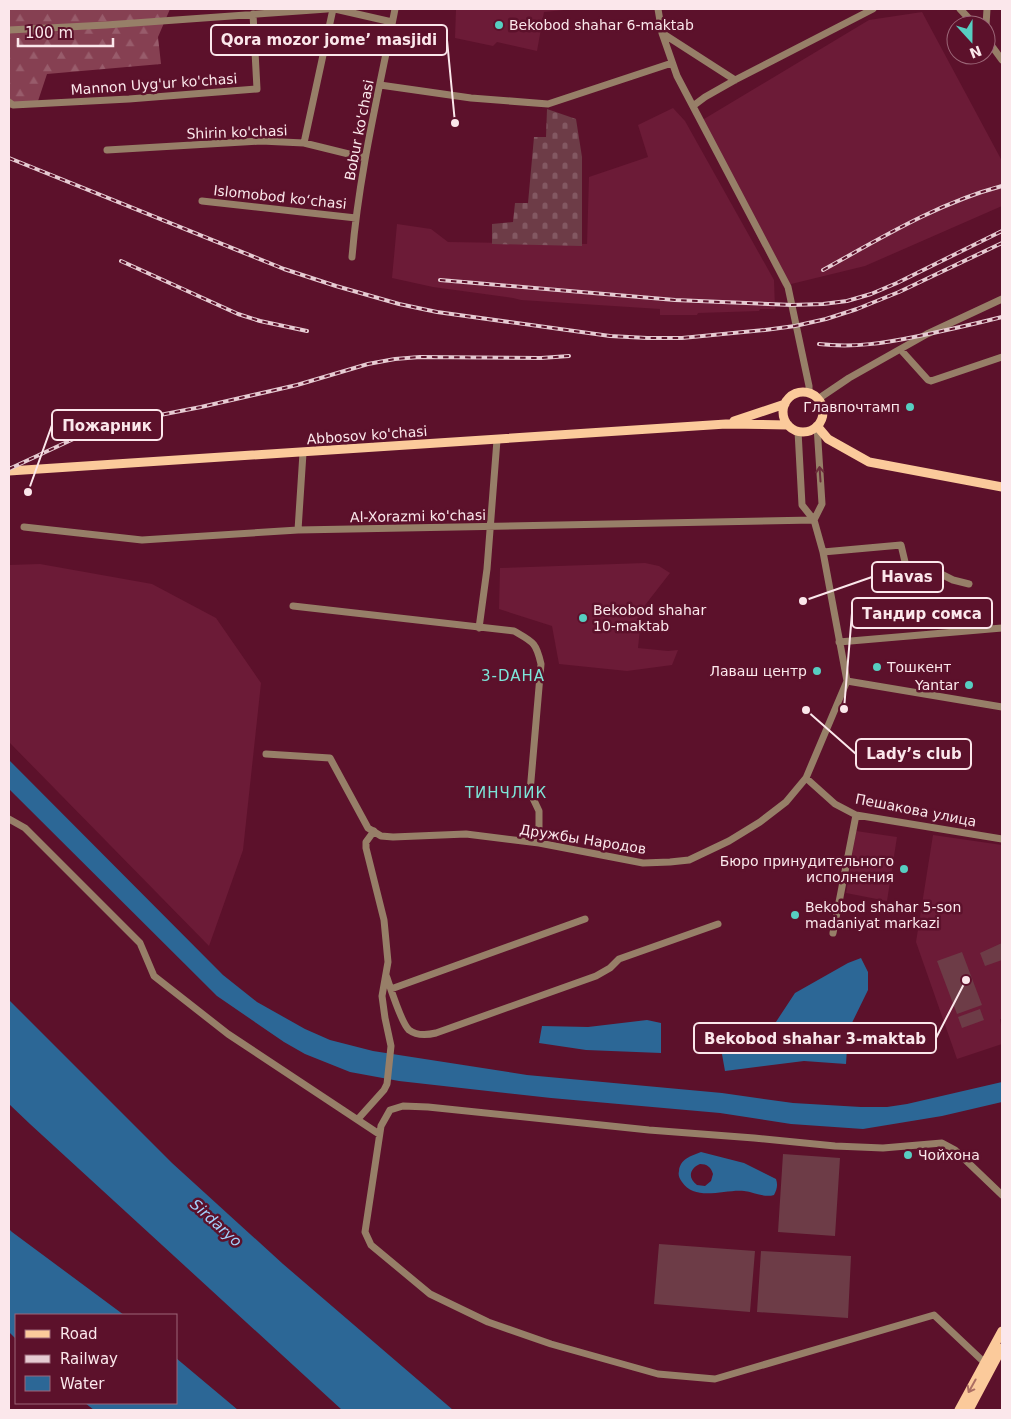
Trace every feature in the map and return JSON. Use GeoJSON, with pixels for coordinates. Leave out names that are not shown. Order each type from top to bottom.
{"type":"FeatureCollection","features":[{"type":"Feature","properties":{"kind":"main road"},"geometry":{"type":"LineString","coordinates":[[804,392],[818,399],[823,409],[821,421],[817,426],[808,431],[798,431],[788,425],[783,415],[785,404],[789,398],[794,394],[804,392]]}},
{"type":"Feature","properties":{"kind":"main road","name":"Abbosov ko'chasi"},"geometry":{"type":"LineString","coordinates":[[726,424],[785,404]]}},
{"type":"Feature","properties":{"kind":"main road","name":"Abbosov ko'chasi"},"geometry":{"type":"LineString","coordinates":[[9,472],[726,424],[788,425]]}},
{"type":"Feature","properties":{"kind":"main road"},"geometry":{"type":"LineString","coordinates":[[817,426],[828,439],[869,462],[1002,487]]}},
{"type":"Feature","properties":{"kind":"main road"},"geometry":{"type":"LineString","coordinates":[[969,1410],[1002,1331]]}},
{"type":"Feature","properties":{"kind":"main road"},"geometry":{"type":"LineString","coordinates":[[959,1410],[1002,1348]]}},
{"type":"Feature","properties":{"kind":"street"},"geometry":{"type":"LineString","coordinates":[[191,9],[192,18]]}},
{"type":"Feature","properties":{"kind":"street"},"geometry":{"type":"LineString","coordinates":[[9,30],[327,9]]}},
{"type":"Feature","properties":{"kind":"street"},"geometry":{"type":"LineString","coordinates":[[304,143],[334,9],[392,22]]}},
{"type":"Feature","properties":{"kind":"street","name":"Bobur ko'chasi"},"geometry":{"type":"LineString","coordinates":[[352,257],[365,158],[395,9]]}},
{"type":"Feature","properties":{"kind":"street"},"geometry":{"type":"LineString","coordinates":[[658,9],[662,33],[672,63],[788,287],[808,379],[809,393]]}},
{"type":"Feature","properties":{"kind":"street"},"geometry":{"type":"LineString","coordinates":[[693,106],[735,80],[873,9]]}},
{"type":"Feature","properties":{"kind":"street","name":"Mannon Uyg'ur ko'chasi"},"geometry":{"type":"LineString","coordinates":[[9,102],[13,105],[129,99],[257,89],[252,14]]}},
{"type":"Feature","properties":{"kind":"street"},"geometry":{"type":"LineString","coordinates":[[662,33],[735,80]]}},
{"type":"Feature","properties":{"kind":"street"},"geometry":{"type":"LineString","coordinates":[[380,85],[471,98],[548,104],[672,63]]}},
{"type":"Feature","properties":{"kind":"street","name":"Shirin ko'chasi"},"geometry":{"type":"LineString","coordinates":[[107,150],[261,141],[304,143],[365,158]]}},
{"type":"Feature","properties":{"kind":"street","name":"Islomobod koʻchasi"},"geometry":{"type":"LineString","coordinates":[[202,201],[356,218]]}},
{"type":"Feature","properties":{"kind":"street"},"geometry":{"type":"LineString","coordinates":[[818,399],[849,378],[927,334],[1002,299]]}},
{"type":"Feature","properties":{"kind":"street"},"geometry":{"type":"LineString","coordinates":[[901,350],[931,381],[1002,357]]}},
{"type":"Feature","properties":{"kind":"street"},"geometry":{"type":"LineString","coordinates":[[814,520],[822,504],[817,426]]}},
{"type":"Feature","properties":{"kind":"street"},"geometry":{"type":"LineString","coordinates":[[798,431],[802,505],[814,520],[823,552],[847,681],[1002,707]]}},
{"type":"Feature","properties":{"kind":"street"},"geometry":{"type":"LineString","coordinates":[[479,628],[487,569],[497,440]]}},
{"type":"Feature","properties":{"kind":"street"},"geometry":{"type":"LineString","coordinates":[[298,530],[303,453]]}},
{"type":"Feature","properties":{"kind":"street","name":"Al-Xorazmi ko'chasi"},"geometry":{"type":"LineString","coordinates":[[24,527],[142,540],[298,530],[814,520]]}},
{"type":"Feature","properties":{"kind":"street"},"geometry":{"type":"LineString","coordinates":[[823,552],[901,545],[906,566],[909,569],[939,574],[969,584]]}},
{"type":"Feature","properties":{"kind":"street"},"geometry":{"type":"LineString","coordinates":[[293,606],[514,631],[532,642],[538,651],[541,664],[530,792],[539,810],[539,843]]}},
{"type":"Feature","properties":{"kind":"street"},"geometry":{"type":"LineString","coordinates":[[839,642],[1002,628]]}},
{"type":"Feature","properties":{"kind":"street","name":"Дружбы Народов"},"geometry":{"type":"LineString","coordinates":[[374,832],[381,836],[393,837],[466,834],[539,843],[643,863],[689,860],[729,841],[760,822],[786,802],[806,778],[847,681]]}},
{"type":"Feature","properties":{"kind":"street"},"geometry":{"type":"LineString","coordinates":[[266,754],[330,758],[368,828],[374,832],[366,842],[366,848],[384,920],[388,962],[382,996],[384,1018],[391,1046],[387,1084],[384,1090],[358,1119]]}},
{"type":"Feature","properties":{"kind":"street","name":"Пешакова улица"},"geometry":{"type":"LineString","coordinates":[[806,778],[835,804],[856,815],[1002,839]]}},
{"type":"Feature","properties":{"kind":"street"},"geometry":{"type":"LineString","coordinates":[[833,933],[856,815]]}},
{"type":"Feature","properties":{"kind":"street"},"geometry":{"type":"LineString","coordinates":[[9,819],[25,828],[140,942],[154,976],[228,1034],[379,1134]]}},
{"type":"Feature","properties":{"kind":"street"},"geometry":{"type":"LineString","coordinates":[[391,989],[585,919]]}},
{"type":"Feature","properties":{"kind":"street"},"geometry":{"type":"LineString","coordinates":[[386,974],[405,1025],[409,1030],[418,1034],[428,1035],[596,976],[610,968],[619,959],[718,924]]}},
{"type":"Feature","properties":{"kind":"street"},"geometry":{"type":"LineString","coordinates":[[988,1366],[934,1315],[715,1379],[658,1374],[551,1344],[488,1322],[430,1294],[371,1245],[365,1232],[381,1126],[390,1110],[403,1106],[835,1146],[883,1148],[942,1143],[955,1150],[1002,1195]]}},
{"type":"Feature","properties":{"kind":"shaded area","name":"Bekobod shahar 6-maktab"},"geometry":{"type":"Polygon","coordinates":[[[456,9],[574,9],[544,12],[537,51],[497,42],[493,46],[455,38],[456,9]]]}},
{"type":"Feature","properties":{"kind":"shaded area"},"geometry":{"type":"Polygon","coordinates":[[[922,12],[946,57],[946,65],[950,65],[1002,161],[1002,206],[865,266],[783,286],[699,122],[869,20],[922,12]]]}},
{"type":"Feature","properties":{"kind":"shaded area"},"geometry":{"type":"Polygon","coordinates":[[[673,108],[685,121],[774,280],[775,309],[698,313],[697,315],[660,315],[660,309],[521,300],[433,287],[392,278],[397,224],[431,229],[448,242],[587,244],[589,177],[648,157],[638,125],[673,108]]]}},
{"type":"Feature","properties":{"kind":"shaded area","name":"Bekobod shahar 10-maktab"},"geometry":{"type":"Polygon","coordinates":[[[645,563],[659,566],[670,573],[642,609],[638,648],[678,650],[672,665],[627,671],[559,664],[552,626],[499,609],[500,568],[645,563]]]}},
{"type":"Feature","properties":{"kind":"shaded area"},"geometry":{"type":"Polygon","coordinates":[[[40,564],[152,584],[216,618],[261,683],[243,850],[209,946],[9,742],[9,565],[40,564]]]}},
{"type":"Feature","properties":{"kind":"shaded area"},"geometry":{"type":"Polygon","coordinates":[[[856,831],[897,837],[887,901],[846,893],[856,831]]]}},
{"type":"Feature","properties":{"kind":"shaded area"},"geometry":{"type":"Polygon","coordinates":[[[933,835],[1002,845],[1002,1019],[1000,1019],[1002,1044],[957,1059],[916,942],[933,835]]]}},
{"type":"Feature","properties":{"kind":"green space"},"geometry":{"type":"Polygon","coordinates":[[[9,9],[170,9],[158,37],[161,64],[47,74],[37,104],[16,104],[9,109],[9,9]]]}},
{"type":"Feature","properties":{"kind":"green space"},"geometry":{"type":"Polygon","coordinates":[[[547,109],[576,119],[582,157],[582,246],[492,244],[492,224],[513,222],[515,203],[528,203],[534,137],[546,137],[547,109]]]}},
{"type":"Feature","properties":{"kind":"green space"},"geometry":{"type":"Polygon","coordinates":[[[1002,943],[1002,960],[985,966],[980,953],[1002,943]]]}},
{"type":"Feature","properties":{"kind":"green space"},"geometry":{"type":"Polygon","coordinates":[[[962,952],[982,1005],[957,1014],[937,961],[962,952]]]}},
{"type":"Feature","properties":{"kind":"green space"},"geometry":{"type":"Polygon","coordinates":[[[980,1009],[984,1020],[962,1028],[958,1017],[980,1009]]]}},
{"type":"Feature","properties":{"kind":"green space"},"geometry":{"type":"Polygon","coordinates":[[[783,1154],[840,1158],[835,1236],[778,1232],[783,1154]]]}},
{"type":"Feature","properties":{"kind":"green space"},"geometry":{"type":"Polygon","coordinates":[[[659,1244],[755,1251],[750,1312],[654,1304],[659,1244]]]}},
{"type":"Feature","properties":{"kind":"green space"},"geometry":{"type":"Polygon","coordinates":[[[761,1251],[851,1256],[848,1318],[757,1312],[761,1251]]]}},
{"type":"Feature","properties":{"kind":"water"},"geometry":{"type":"Polygon","coordinates":[[[9,760],[223,975],[257,1002],[305,1029],[330,1040],[373,1051],[527,1075],[722,1093],[793,1103],[887,1107],[1002,1082],[1002,1102],[942,1116],[863,1129],[791,1124],[720,1113],[551,1098],[399,1081],[350,1072],[305,1054],[284,1042],[217,996],[9,789],[9,760]]]}},
{"type":"Feature","properties":{"kind":"water"},"geometry":{"type":"Polygon","coordinates":[[[861,958],[868,972],[868,990],[848,1031],[846,1064],[804,1061],[725,1071],[718,1032],[770,1031],[795,993],[848,963],[861,958]]]}},
{"type":"Feature","properties":{"kind":"water","name":"Sirdaryo"},"geometry":{"type":"Polygon","coordinates":[[[9,1000],[172,1163],[283,1264],[453,1410],[342,1410],[30,1124],[9,1104],[9,1000]]]}},
{"type":"Feature","properties":{"kind":"water"},"geometry":{"type":"Polygon","coordinates":[[[647,1020],[661,1023],[661,1053],[586,1050],[539,1043],[542,1026],[588,1027],[647,1020]]]}},
{"type":"Feature","properties":{"kind":"water"},"geometry":{"type":"Polygon","coordinates":[[[701,1152],[744,1163],[776,1179],[777,1187],[774,1195],[770,1196],[744,1191],[694,1192],[679,1178],[680,1167],[687,1158],[701,1152]],[[700,1164],[694,1168],[691,1176],[697,1185],[705,1186],[711,1181],[713,1174],[707,1165],[700,1164]]]}},
{"type":"Feature","properties":{"kind":"water"},"geometry":{"type":"Polygon","coordinates":[[[9,1229],[123,1314],[15,1314],[15,1338],[9,1332],[9,1229]]]}},
{"type":"Feature","properties":{"kind":"water"},"geometry":{"type":"Polygon","coordinates":[[[178,1360],[238,1410],[94,1410],[86,1404],[178,1404],[178,1360]]]}},
{"type":"Feature","properties":{"kind":"railway"},"geometry":{"type":"LineString","coordinates":[[9,158],[284,269],[336,286],[399,304],[437,312],[610,336],[682,338],[765,330],[826,319],[899,292],[1002,243]]}},
{"type":"Feature","properties":{"kind":"railway"},"geometry":{"type":"LineString","coordinates":[[823,270],[910,222],[955,202],[1002,186]]}},
{"type":"Feature","properties":{"kind":"railway"},"geometry":{"type":"LineString","coordinates":[[440,280],[675,300],[792,305],[823,304],[847,301],[871,294],[1002,231]]}},
{"type":"Feature","properties":{"kind":"railway"},"geometry":{"type":"LineString","coordinates":[[121,261],[238,314],[260,321],[307,331]]}},
{"type":"Feature","properties":{"kind":"railway"},"geometry":{"type":"LineString","coordinates":[[819,344],[857,345],[882,343],[1002,317]]}},
{"type":"Feature","properties":{"kind":"railway"},"geometry":{"type":"LineString","coordinates":[[9,469],[82,435],[160,415],[297,385],[368,364],[420,357],[541,358],[569,356]]}},
{"type":"Feature","properties":{"kind":"place","name":"Bekobod shahar 6-maktab"},"geometry":{"type":"Point","coordinates":[499,25]}},
{"type":"Feature","properties":{"kind":"place","name":"Qora mozor jome’ masjidi"},"geometry":{"type":"Point","coordinates":[455,123]}},
{"type":"Feature","properties":{"kind":"place","name":"Главпочтамп"},"geometry":{"type":"Point","coordinates":[910,407]}},
{"type":"Feature","properties":{"kind":"place","name":"Пожарник"},"geometry":{"type":"Point","coordinates":[28,492]}},
{"type":"Feature","properties":{"kind":"place","name":"Havas"},"geometry":{"type":"Point","coordinates":[803,601]}},
{"type":"Feature","properties":{"kind":"place","name":"Bekobod shahar 10-maktab"},"geometry":{"type":"Point","coordinates":[583,618]}},
{"type":"Feature","properties":{"kind":"place","name":"Тошкент"},"geometry":{"type":"Point","coordinates":[877,667]}},
{"type":"Feature","properties":{"kind":"place","name":"Лаваш центр"},"geometry":{"type":"Point","coordinates":[817,671]}},
{"type":"Feature","properties":{"kind":"place","name":"Yantar"},"geometry":{"type":"Point","coordinates":[969,685]}},
{"type":"Feature","properties":{"kind":"place","name":"Тандир сомса"},"geometry":{"type":"Point","coordinates":[844,709]}},
{"type":"Feature","properties":{"kind":"place","name":"Lady’s club"},"geometry":{"type":"Point","coordinates":[806,710]}},
{"type":"Feature","properties":{"kind":"place","name":"Бюро принудительного исполнения"},"geometry":{"type":"Point","coordinates":[904,869]}},
{"type":"Feature","properties":{"kind":"place","name":"Bekobod shahar 5-son madaniyat markazi"},"geometry":{"type":"Point","coordinates":[795,915]}},
{"type":"Feature","properties":{"kind":"place","name":"Bekobod shahar 3-maktab"},"geometry":{"type":"Point","coordinates":[966,980]}},
{"type":"Feature","properties":{"kind":"place","name":"Чойхона"},"geometry":{"type":"Point","coordinates":[908,1155]}},
{"type":"Feature","properties":{"kind":"district","name":"3-DAHA"},"geometry":{"type":"Point","coordinates":[513,676]}},
{"type":"Feature","properties":{"kind":"district","name":"ТИНЧЛИК"},"geometry":{"type":"Point","coordinates":[506,793]}}]}
